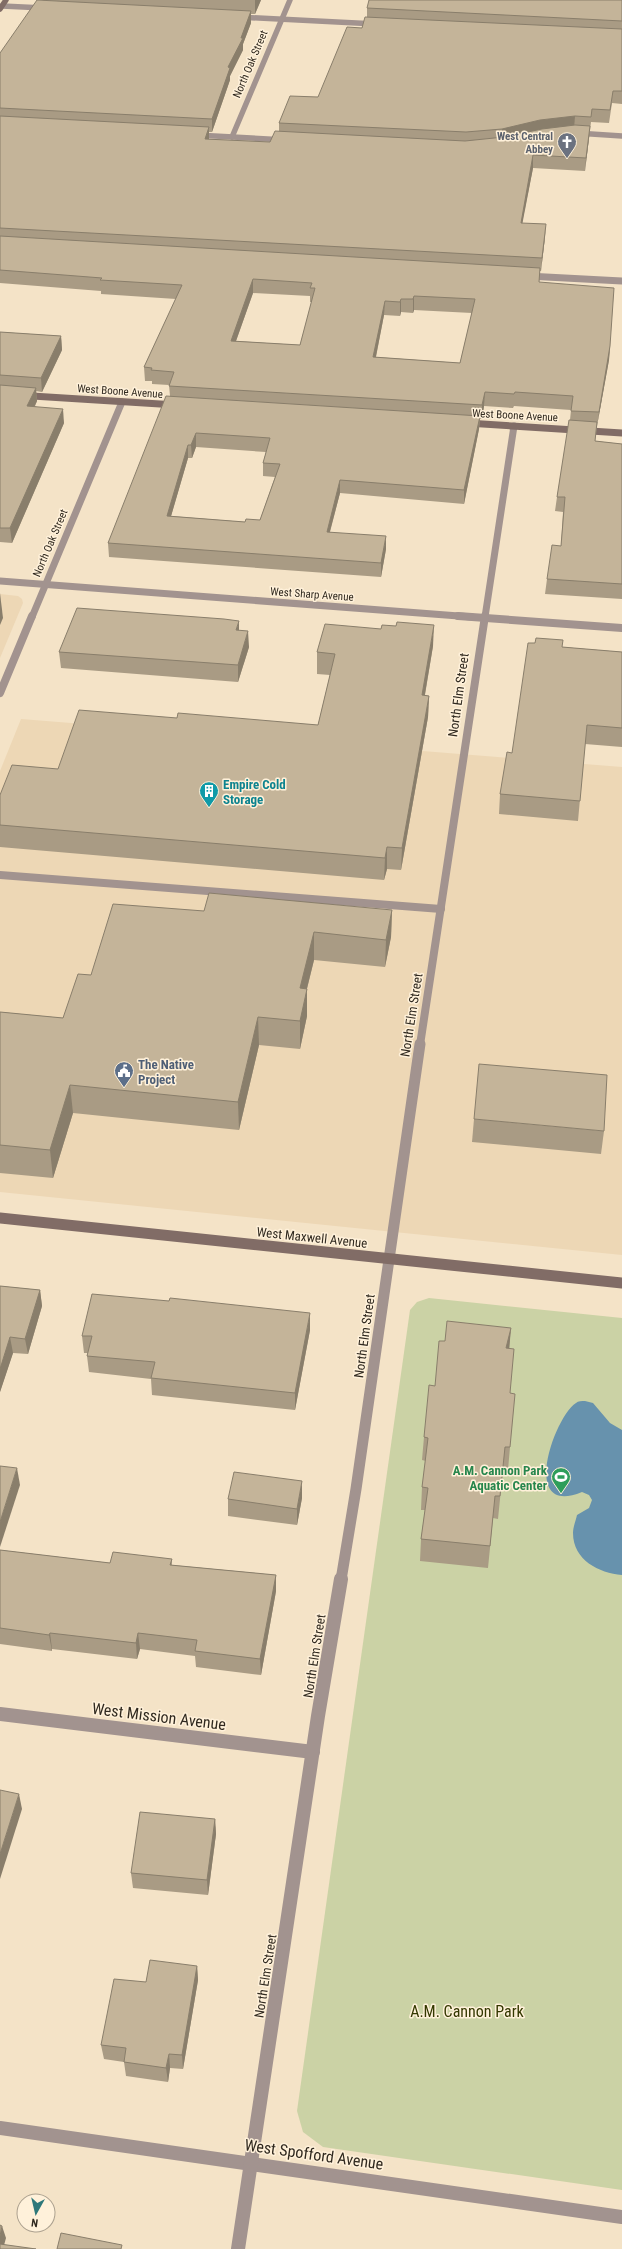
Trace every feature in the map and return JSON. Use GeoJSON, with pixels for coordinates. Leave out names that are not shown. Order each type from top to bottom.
{"type":"FeatureCollection","features":[{"type":"Feature","properties":{"kind":"street"},"geometry":{"type":"LineString","coordinates":[[1,7],[6,0]]}},
{"type":"Feature","properties":{"kind":"street","name":"North Oak Street"},"geometry":{"type":"LineString","coordinates":[[232,137],[290,0]]}},
{"type":"Feature","properties":{"kind":"street"},"geometry":{"type":"LineString","coordinates":[[1,7],[47,8]]}},
{"type":"Feature","properties":{"kind":"street"},"geometry":{"type":"LineString","coordinates":[[234,17],[384,25]]}},
{"type":"Feature","properties":{"kind":"street"},"geometry":{"type":"LineString","coordinates":[[190,134],[291,140]]}},
{"type":"Feature","properties":{"kind":"street"},"geometry":{"type":"LineString","coordinates":[[567,134],[622,136]]}},
{"type":"Feature","properties":{"kind":"street"},"geometry":{"type":"LineString","coordinates":[[519,275],[622,281]]}},
{"type":"Feature","properties":{"kind":"street","name":"West Boone Avenue"},"geometry":{"type":"LineString","coordinates":[[0,394],[185,406]]}},
{"type":"Feature","properties":{"kind":"street","name":"North Oak Street"},"geometry":{"type":"LineString","coordinates":[[0,693],[122,402]]}},
{"type":"Feature","properties":{"kind":"street","name":"West Boone Avenue"},"geometry":{"type":"LineString","coordinates":[[456,423],[622,433]]}},
{"type":"Feature","properties":{"kind":"street","name":"North Elm Street"},"geometry":{"type":"LineString","coordinates":[[238,2249],[313,1752],[356,1489],[484,618],[514,426]]}},
{"type":"Feature","properties":{"kind":"street","name":"West Sharp Avenue"},"geometry":{"type":"LineString","coordinates":[[0,581],[622,628]]}},
{"type":"Feature","properties":{"kind":"street"},"geometry":{"type":"LineString","coordinates":[[0,875],[441,909]]}},
{"type":"Feature","properties":{"kind":"street","name":"West Maxwell Avenue"},"geometry":{"type":"LineString","coordinates":[[0,1218],[622,1283]]}},
{"type":"Feature","properties":{"kind":"street","name":"West Mission Avenue"},"geometry":{"type":"LineString","coordinates":[[0,1714],[313,1752]]}},
{"type":"Feature","properties":{"kind":"street","name":"West Spofford Avenue"},"geometry":{"type":"LineString","coordinates":[[0,2128],[622,2217]]}},
{"type":"Feature","properties":{"kind":"shaded area"},"geometry":{"type":"Polygon","coordinates":[[[0,594],[18,596],[22,599],[23,603],[0,658],[0,594]]]}},
{"type":"Feature","properties":{"kind":"shaded area"},"geometry":{"type":"Polygon","coordinates":[[[21,719],[622,767],[622,1255],[0,1192],[0,771],[21,719]]]}},
{"type":"Feature","properties":{"kind":"green space","name":"A.M. Cannon Park"},"geometry":{"type":"Polygon","coordinates":[[[429,1298],[622,1318],[622,2190],[323,2147],[303,2132],[297,2111],[410,1310],[417,1302],[429,1298]]]}},
{"type":"Feature","properties":{"kind":"water"},"geometry":{"type":"Polygon","coordinates":[[[579,1401],[593,1403],[610,1423],[622,1430],[622,1575],[613,1574],[596,1568],[582,1558],[577,1551],[574,1542],[573,1528],[577,1515],[589,1508],[592,1500],[589,1495],[582,1492],[563,1496],[551,1491],[547,1479],[547,1462],[559,1426],[567,1412],[576,1403],[579,1401]]]}},
{"type":"Feature","properties":{"kind":"building"},"geometry":{"type":"Polygon","coordinates":[[[37,0],[251,11],[241,38],[243,38],[228,67],[230,68],[212,119],[0,108],[0,53],[37,0]]]}},
{"type":"Feature","properties":{"kind":"building"},"geometry":{"type":"Polygon","coordinates":[[[369,0],[622,0],[622,21],[367,8],[369,0]]]}},
{"type":"Feature","properties":{"kind":"building"},"geometry":{"type":"Polygon","coordinates":[[[365,17],[622,29],[622,91],[613,91],[610,110],[592,109],[591,117],[575,116],[540,120],[502,129],[466,132],[279,123],[290,96],[318,97],[347,27],[362,28],[365,17]]]}},
{"type":"Feature","properties":{"kind":"building"},"geometry":{"type":"Polygon","coordinates":[[[0,116],[209,127],[205,139],[270,142],[275,131],[465,141],[504,137],[542,129],[575,125],[590,126],[586,158],[533,155],[521,223],[546,224],[542,258],[0,228],[0,116]]]}},
{"type":"Feature","properties":{"kind":"building"},"geometry":{"type":"Polygon","coordinates":[[[0,236],[540,268],[539,282],[614,288],[610,346],[599,412],[571,411],[573,396],[515,392],[514,394],[485,392],[482,405],[169,386],[174,372],[151,370],[152,368],[144,367],[182,285],[100,280],[102,278],[0,270],[0,236]],[[253,279],[231,341],[300,345],[315,288],[310,288],[312,283],[253,279]],[[414,296],[413,299],[401,299],[400,302],[385,301],[373,357],[460,363],[475,299],[414,296]]]}},
{"type":"Feature","properties":{"kind":"building"},"geometry":{"type":"Polygon","coordinates":[[[0,332],[61,336],[41,378],[0,375],[0,332]]]}},
{"type":"Feature","properties":{"kind":"building"},"geometry":{"type":"Polygon","coordinates":[[[0,385],[36,388],[27,406],[63,409],[10,528],[0,528],[0,385]]]}},
{"type":"Feature","properties":{"kind":"building"},"geometry":{"type":"Polygon","coordinates":[[[166,396],[480,416],[464,490],[340,480],[327,532],[386,536],[381,563],[108,543],[166,396]],[[196,433],[191,445],[188,445],[167,516],[245,522],[246,519],[260,520],[280,464],[263,463],[270,438],[196,433]]]}},
{"type":"Feature","properties":{"kind":"building"},"geometry":{"type":"Polygon","coordinates":[[[569,420],[597,422],[595,441],[622,444],[622,584],[547,579],[552,545],[561,546],[565,497],[557,497],[569,420]]]}},
{"type":"Feature","properties":{"kind":"building"},"geometry":{"type":"Polygon","coordinates":[[[77,608],[239,621],[236,630],[248,631],[238,665],[59,652],[77,608]]]}},
{"type":"Feature","properties":{"kind":"building","name":"Empire Cold Storage"},"geometry":{"type":"Polygon","coordinates":[[[397,622],[434,625],[422,695],[429,696],[402,848],[387,847],[385,858],[0,825],[0,795],[12,765],[58,769],[79,710],[177,718],[178,713],[318,725],[335,654],[317,652],[325,624],[381,629],[382,625],[396,626],[397,622]]]}},
{"type":"Feature","properties":{"kind":"building"},"geometry":{"type":"Polygon","coordinates":[[[536,638],[563,640],[562,647],[622,652],[622,728],[587,725],[580,801],[500,794],[507,752],[512,753],[528,643],[535,643],[536,638]]]}},
{"type":"Feature","properties":{"kind":"building"},"geometry":{"type":"Polygon","coordinates":[[[209,893],[392,910],[386,940],[314,932],[300,988],[307,989],[300,1021],[258,1017],[238,1102],[70,1085],[50,1150],[0,1145],[0,1012],[63,1018],[78,974],[91,975],[113,904],[204,911],[209,893]]]}},
{"type":"Feature","properties":{"kind":"building"},"geometry":{"type":"Polygon","coordinates":[[[479,1064],[607,1075],[604,1131],[474,1119],[479,1064]]]}},
{"type":"Feature","properties":{"kind":"building"},"geometry":{"type":"Polygon","coordinates":[[[0,1286],[40,1290],[25,1339],[10,1337],[0,1369],[0,1286]]]}},
{"type":"Feature","properties":{"kind":"building"},"geometry":{"type":"Polygon","coordinates":[[[92,1294],[169,1301],[170,1298],[310,1313],[295,1393],[151,1378],[155,1362],[87,1356],[92,1336],[82,1336],[92,1294]]]}},
{"type":"Feature","properties":{"kind":"building"},"geometry":{"type":"Polygon","coordinates":[[[447,1321],[511,1328],[506,1348],[514,1349],[510,1393],[515,1394],[510,1447],[505,1447],[500,1496],[495,1496],[490,1546],[421,1539],[428,1488],[422,1487],[428,1438],[424,1437],[429,1385],[435,1386],[439,1341],[445,1341],[447,1321]]]}},
{"type":"Feature","properties":{"kind":"building"},"geometry":{"type":"Polygon","coordinates":[[[0,1466],[17,1468],[0,1522],[0,1466]]]}},
{"type":"Feature","properties":{"kind":"building"},"geometry":{"type":"Polygon","coordinates":[[[234,1472],[302,1481],[297,1509],[228,1499],[234,1472]]]}},
{"type":"Feature","properties":{"kind":"building"},"geometry":{"type":"Polygon","coordinates":[[[0,1550],[110,1563],[113,1552],[172,1559],[170,1565],[276,1575],[260,1659],[195,1651],[197,1640],[138,1633],[136,1643],[50,1633],[49,1635],[0,1628],[0,1550]]]}},
{"type":"Feature","properties":{"kind":"building"},"geometry":{"type":"Polygon","coordinates":[[[0,1790],[19,1794],[0,1854],[0,1790]]]}},
{"type":"Feature","properties":{"kind":"building"},"geometry":{"type":"Polygon","coordinates":[[[140,1812],[215,1819],[207,1880],[131,1873],[140,1812]]]}},
{"type":"Feature","properties":{"kind":"building"},"geometry":{"type":"Polygon","coordinates":[[[150,1960],[197,1966],[182,2055],[169,2054],[166,2068],[124,2062],[126,2048],[101,2045],[114,1979],[146,1982],[150,1960]]]}},
{"type":"Feature","properties":{"kind":"building"},"geometry":{"type":"Polygon","coordinates":[[[0,2225],[2,2226],[0,2236],[0,2225]]]}},
{"type":"Feature","properties":{"kind":"building"},"geometry":{"type":"Polygon","coordinates":[[[61,2233],[122,2245],[121,2249],[57,2249],[61,2233]]]}},
{"type":"Feature","properties":{"kind":"building"},"geometry":{"type":"Polygon","coordinates":[[[0,2244],[36,2249],[0,2249],[0,2244]]]}},
{"type":"Feature","properties":{"kind":"place","name":"West Central Abbey"},"geometry":{"type":"Point","coordinates":[567,159]}},
{"type":"Feature","properties":{"kind":"place","name":"Empire Cold Storage"},"geometry":{"type":"Point","coordinates":[209,808]}},
{"type":"Feature","properties":{"kind":"place","name":"The Native Project"},"geometry":{"type":"Point","coordinates":[124,1088]}},
{"type":"Feature","properties":{"kind":"place","name":"A.M. Cannon Park Aquatic Center"},"geometry":{"type":"Point","coordinates":[561,1494]}}]}
